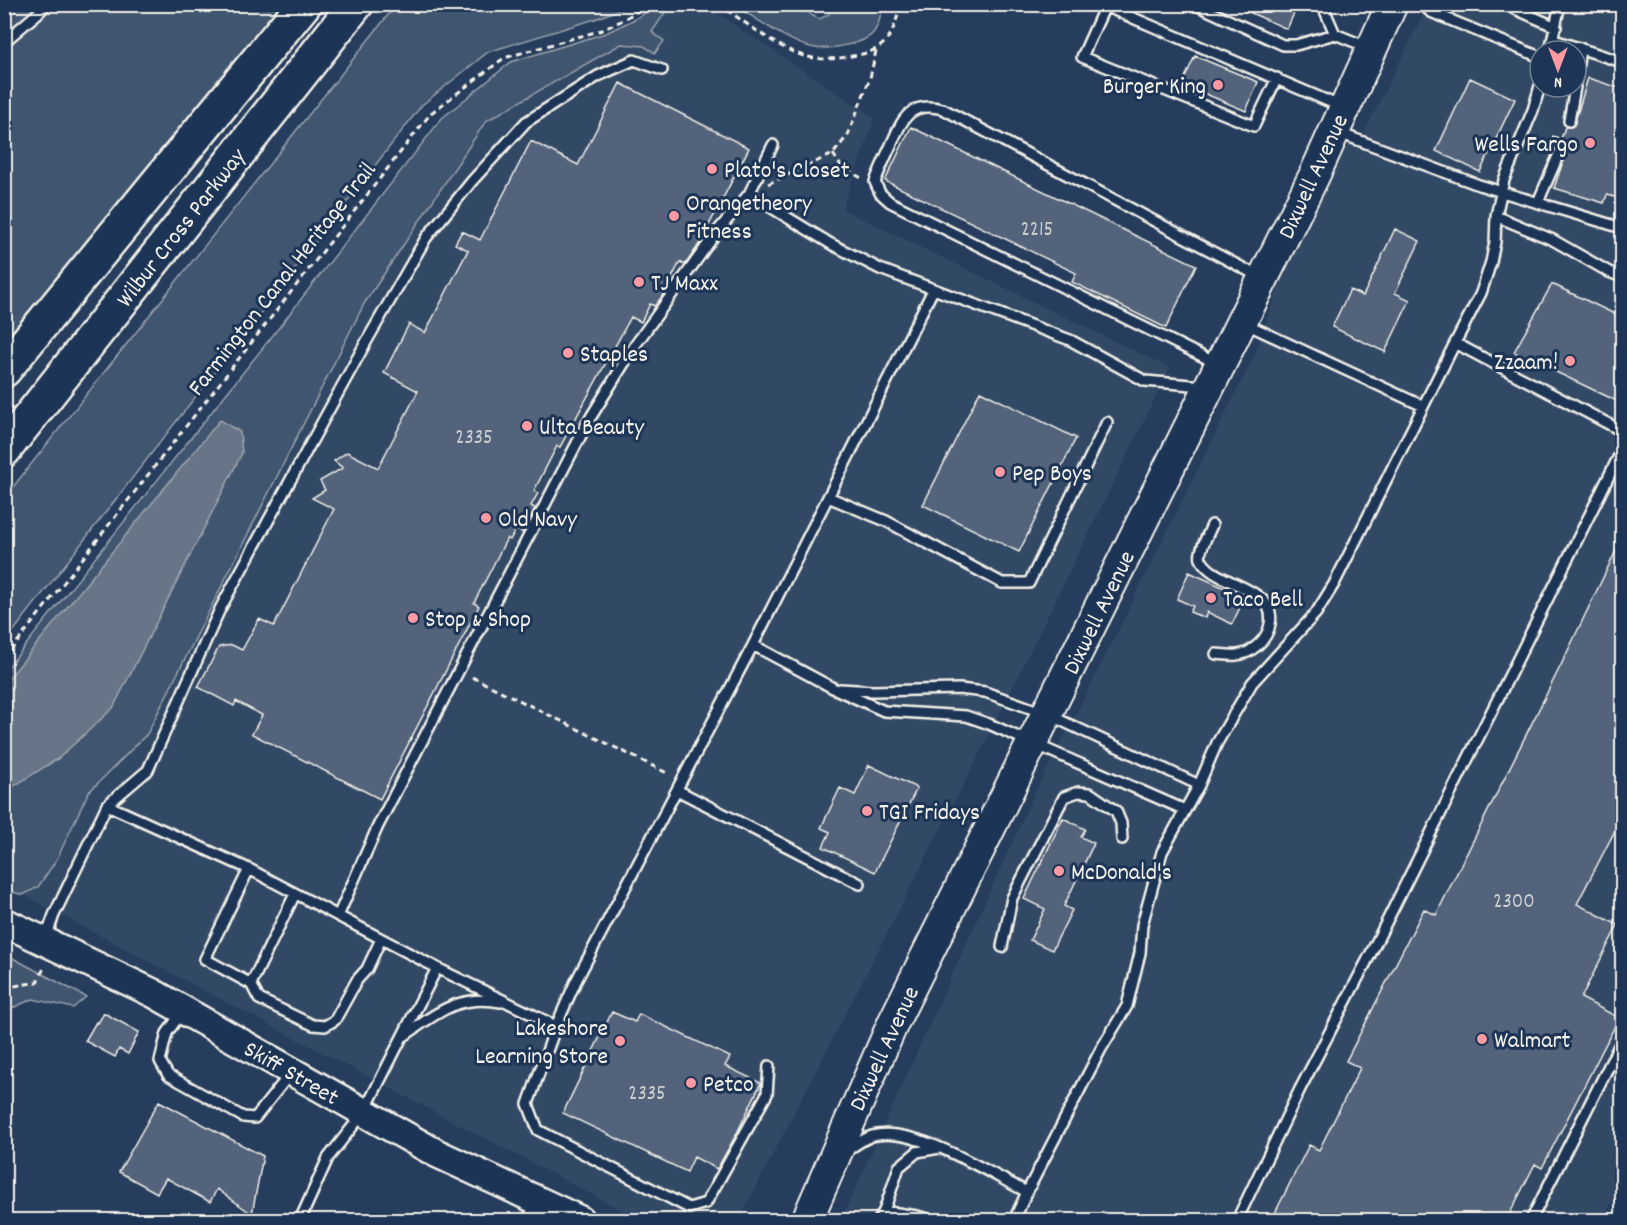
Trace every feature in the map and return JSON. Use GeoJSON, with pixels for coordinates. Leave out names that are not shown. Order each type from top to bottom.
{"type":"FeatureCollection","features":[{"type":"Feature","properties":{"kind":"highway","name":"Wilbur Cross Parkway"},"geometry":{"type":"LineString","coordinates":[[4,370],[304,4]]}},
{"type":"Feature","properties":{"kind":"highway","name":"Wilbur Cross Parkway"},"geometry":{"type":"LineString","coordinates":[[4,450],[356,4]]}},
{"type":"Feature","properties":{"kind":"main road","name":"Dixwell Avenue"},"geometry":{"type":"LineString","coordinates":[[807,1221],[893,1023],[1263,279],[1392,4]]}},
{"type":"Feature","properties":{"kind":"main road","name":"Skiff Street"},"geometry":{"type":"LineString","coordinates":[[4,922],[153,993],[436,1153],[533,1211],[580,1221]]}},
{"type":"Feature","properties":{"kind":"lane"},"geometry":{"type":"LineString","coordinates":[[4,42],[46,4]]}},
{"type":"Feature","properties":{"kind":"lane"},"geometry":{"type":"LineString","coordinates":[[1194,4],[1284,45],[1296,45],[1335,34],[1372,49]]}},
{"type":"Feature","properties":{"kind":"lane"},"geometry":{"type":"LineString","coordinates":[[1322,4],[1335,34]]}},
{"type":"Feature","properties":{"kind":"lane"},"geometry":{"type":"LineString","coordinates":[[1421,4],[1431,12],[1528,52]]}},
{"type":"Feature","properties":{"kind":"lane"},"geometry":{"type":"LineString","coordinates":[[1504,4],[1556,27]]}},
{"type":"Feature","properties":{"kind":"lane"},"geometry":{"type":"LineString","coordinates":[[1554,39],[1560,4]]}},
{"type":"Feature","properties":{"kind":"lane"},"geometry":{"type":"LineString","coordinates":[[1277,78],[1254,126],[1082,57],[1105,6],[1277,78],[1339,120],[1479,185],[1623,228]]}},
{"type":"Feature","properties":{"kind":"lane"},"geometry":{"type":"LineString","coordinates":[[1588,51],[1623,62]]}},
{"type":"Feature","properties":{"kind":"lane"},"geometry":{"type":"LineString","coordinates":[[44,941],[54,915],[107,805],[148,770],[220,609],[365,344],[426,238],[472,181],[526,122],[598,76],[634,60],[662,70]]}},
{"type":"Feature","properties":{"kind":"lane"},"geometry":{"type":"LineString","coordinates":[[1014,1221],[1101,1049],[1127,1006],[1140,953],[1142,925],[1162,852],[1199,785],[1217,743],[1251,682],[1316,613],[1334,584],[1481,293],[1491,262],[1495,242],[1496,216],[1504,180],[1536,99]]}},
{"type":"Feature","properties":{"kind":"lane"},"geometry":{"type":"LineString","coordinates":[[1569,121],[1573,99]]}},
{"type":"Feature","properties":{"kind":"lane"},"geometry":{"type":"LineString","coordinates":[[1215,375],[890,202],[880,193],[875,182],[903,118],[913,110],[928,105],[953,114],[1263,279]]}},
{"type":"Feature","properties":{"kind":"lane"},"geometry":{"type":"LineString","coordinates":[[338,916],[378,826],[589,420],[636,344],[716,233],[749,194],[773,145]]}},
{"type":"Feature","properties":{"kind":"lane"},"geometry":{"type":"LineString","coordinates":[[1538,202],[1559,154]]}},
{"type":"Feature","properties":{"kind":"lane"},"geometry":{"type":"LineString","coordinates":[[749,194],[831,244],[880,269],[1070,340],[1145,381],[1215,375]]}},
{"type":"Feature","properties":{"kind":"lane"},"geometry":{"type":"LineString","coordinates":[[1496,216],[1553,240],[1609,272],[1623,277]]}},
{"type":"Feature","properties":{"kind":"lane"},"geometry":{"type":"LineString","coordinates":[[769,1066],[767,1094],[706,1203],[689,1208],[538,1130],[528,1104],[556,1026],[576,981],[753,645],[933,290]]}},
{"type":"Feature","properties":{"kind":"lane"},"geometry":{"type":"LineString","coordinates":[[1241,322],[1423,406]]}},
{"type":"Feature","properties":{"kind":"lane"},"geometry":{"type":"LineString","coordinates":[[1455,343],[1623,431]]}},
{"type":"Feature","properties":{"kind":"lane"},"geometry":{"type":"LineString","coordinates":[[828,496],[885,521],[1002,583],[1029,583],[1107,422]]}},
{"type":"Feature","properties":{"kind":"lane"},"geometry":{"type":"LineString","coordinates":[[1237,1221],[1300,1089],[1370,955],[1623,450]]}},
{"type":"Feature","properties":{"kind":"lane"},"geometry":{"type":"LineString","coordinates":[[1212,525],[1200,555],[1201,561],[1214,572],[1262,598],[1271,615],[1269,630],[1256,647],[1239,656],[1216,654]]}},
{"type":"Feature","properties":{"kind":"lane"},"geometry":{"type":"LineString","coordinates":[[753,645],[833,688],[884,711],[966,716],[1185,810]]}},
{"type":"Feature","properties":{"kind":"lane"},"geometry":{"type":"LineString","coordinates":[[833,688],[873,691],[959,689],[985,692],[1047,714],[1199,785]]}},
{"type":"Feature","properties":{"kind":"lane"},"geometry":{"type":"LineString","coordinates":[[677,790],[860,884]]}},
{"type":"Feature","properties":{"kind":"lane"},"geometry":{"type":"LineString","coordinates":[[1002,947],[1012,898],[1064,797],[1078,792],[1090,793],[1116,811],[1121,823],[1122,839]]}},
{"type":"Feature","properties":{"kind":"lane"},"geometry":{"type":"LineString","coordinates":[[107,805],[249,869],[437,968],[556,1026]]}},
{"type":"Feature","properties":{"kind":"lane"},"geometry":{"type":"LineString","coordinates":[[249,869],[205,959],[251,984],[259,999],[313,1025],[325,1026],[335,1020],[357,980],[367,969],[381,939]]}},
{"type":"Feature","properties":{"kind":"lane"},"geometry":{"type":"LineString","coordinates":[[251,984],[295,894]]}},
{"type":"Feature","properties":{"kind":"lane"},"geometry":{"type":"LineString","coordinates":[[300,1221],[328,1158],[364,1113],[437,968]]}},
{"type":"Feature","properties":{"kind":"lane"},"geometry":{"type":"LineString","coordinates":[[402,1037],[452,1005],[478,1000],[510,1004]]}},
{"type":"Feature","properties":{"kind":"lane"},"geometry":{"type":"LineString","coordinates":[[184,1010],[167,1033],[159,1062],[168,1075],[243,1117],[255,1118],[292,1071]]}},
{"type":"Feature","properties":{"kind":"lane"},"geometry":{"type":"LineString","coordinates":[[1531,1221],[1623,1040]]}},
{"type":"Feature","properties":{"kind":"lane"},"geometry":{"type":"LineString","coordinates":[[825,1177],[849,1149],[872,1136],[901,1135],[916,1138],[939,1148],[1027,1192]]}},
{"type":"Feature","properties":{"kind":"lane"},"geometry":{"type":"LineString","coordinates":[[879,1221],[899,1167],[916,1152],[939,1148]]}},
{"type":"Feature","properties":{"kind":"lane"},"geometry":{"type":"LineString","coordinates":[[884,1211],[918,1216],[931,1221]]}},
{"type":"Feature","properties":{"kind":"path","name":"Farmington Canal Heritage Trail"},"geometry":{"type":"LineString","coordinates":[[4,659],[431,113],[504,58],[612,26],[649,4]]}},
{"type":"Feature","properties":{"kind":"path"},"geometry":{"type":"LineString","coordinates":[[718,4],[801,55],[831,59],[876,51]]}},
{"type":"Feature","properties":{"kind":"path"},"geometry":{"type":"LineString","coordinates":[[749,194],[833,154],[848,135],[870,78],[876,51],[889,38],[901,4]]}},
{"type":"Feature","properties":{"kind":"path"},"geometry":{"type":"LineString","coordinates":[[833,154],[841,166],[859,177],[875,182]]}},
{"type":"Feature","properties":{"kind":"path"},"geometry":{"type":"LineString","coordinates":[[472,677],[669,774]]}},
{"type":"Feature","properties":{"kind":"path"},"geometry":{"type":"LineString","coordinates":[[4,988],[37,982],[44,968]]}},
{"type":"Feature","properties":{"kind":"shaded area"},"geometry":{"type":"Polygon","coordinates":[[[4,5],[283,5],[4,351],[4,5]]]}},
{"type":"Feature","properties":{"kind":"shaded area"},"geometry":{"type":"Polygon","coordinates":[[[396,5],[631,5],[595,19],[488,52],[422,105],[5,642],[5,497],[396,5]]]}},
{"type":"Feature","properties":{"kind":"shaded area"},"geometry":{"type":"Polygon","coordinates":[[[658,5],[670,5],[652,32],[664,41],[655,53],[644,46],[621,44],[486,121],[364,304],[147,734],[88,793],[57,859],[38,887],[23,895],[5,890],[5,671],[277,330],[442,118],[511,62],[606,33],[658,5]]]}},
{"type":"Feature","properties":{"kind":"shaded area"},"geometry":{"type":"Polygon","coordinates":[[[659,5],[704,5],[875,118],[842,209],[1170,368],[981,751],[739,1220],[640,1220],[23,895],[38,887],[58,857],[88,793],[147,734],[364,304],[486,121],[621,44],[659,5]]]}},
{"type":"Feature","properties":{"kind":"shaded area"},"geometry":{"type":"Polygon","coordinates":[[[734,5],[799,5],[820,19],[829,14],[831,5],[883,5],[877,28],[870,37],[857,43],[823,49],[796,42],[734,5]]]}},
{"type":"Feature","properties":{"kind":"shaded area"},"geometry":{"type":"Polygon","coordinates":[[[1428,5],[1622,5],[1622,1182],[1603,1220],[841,1220],[1034,794],[1096,675],[1255,354],[1334,132],[1360,141],[1428,5]]]}},
{"type":"Feature","properties":{"kind":"shaded area"},"geometry":{"type":"Polygon","coordinates":[[[220,420],[240,432],[242,453],[113,708],[59,758],[11,788],[5,785],[5,683],[220,420]]]}},
{"type":"Feature","properties":{"kind":"shaded area"},"geometry":{"type":"Polygon","coordinates":[[[5,954],[86,997],[73,1008],[33,999],[5,1011],[5,954]]]}},
{"type":"Feature","properties":{"kind":"building"},"geometry":{"type":"Polygon","coordinates":[[[1231,4],[1298,4],[1287,29],[1231,4]]]}},
{"type":"Feature","properties":{"kind":"building"},"geometry":{"type":"Polygon","coordinates":[[[1195,56],[1258,82],[1246,111],[1182,84],[1195,56]]]}},
{"type":"Feature","properties":{"kind":"building"},"geometry":{"type":"Polygon","coordinates":[[[1470,78],[1515,99],[1480,172],[1436,151],[1470,78]]]}},
{"type":"Feature","properties":{"kind":"building"},"geometry":{"type":"Polygon","coordinates":[[[1588,78],[1623,89],[1623,199],[1607,195],[1604,203],[1554,188],[1566,153],[1559,147],[1552,152],[1548,151],[1553,136],[1561,139],[1565,127],[1574,125],[1582,99],[1588,99],[1588,78]]]}},
{"type":"Feature","properties":{"kind":"building"},"geometry":{"type":"Polygon","coordinates":[[[620,83],[749,148],[698,246],[685,265],[680,262],[663,295],[655,306],[650,304],[641,322],[631,317],[560,447],[557,446],[534,491],[538,493],[531,506],[535,508],[523,533],[516,529],[510,540],[507,538],[474,603],[479,606],[380,799],[252,734],[262,715],[236,701],[234,706],[198,687],[219,647],[232,645],[242,650],[259,619],[274,626],[334,509],[312,498],[325,490],[320,481],[343,468],[334,461],[347,452],[378,468],[418,391],[384,373],[409,324],[425,333],[468,250],[455,244],[462,231],[480,240],[531,141],[578,165],[620,83]]]}},
{"type":"Feature","properties":{"kind":"building"},"geometry":{"type":"Polygon","coordinates":[[[911,127],[1196,265],[1166,328],[1072,282],[1076,273],[885,181],[911,127]]]}},
{"type":"Feature","properties":{"kind":"building"},"geometry":{"type":"Polygon","coordinates":[[[1395,229],[1420,241],[1395,293],[1410,300],[1385,352],[1332,327],[1350,290],[1363,296],[1395,229]]]}},
{"type":"Feature","properties":{"kind":"building"},"geometry":{"type":"Polygon","coordinates":[[[1552,284],[1623,318],[1623,404],[1514,352],[1552,284]]]}},
{"type":"Feature","properties":{"kind":"building"},"geometry":{"type":"Polygon","coordinates":[[[980,391],[1076,438],[1019,552],[923,505],[980,391]]]}},
{"type":"Feature","properties":{"kind":"building","name":"Walmart"},"geometry":{"type":"Polygon","coordinates":[[[1623,536],[1623,815],[1577,904],[1618,925],[1581,998],[1619,1018],[1542,1168],[1535,1164],[1506,1221],[1271,1221],[1309,1145],[1319,1150],[1360,1068],[1346,1061],[1424,909],[1436,915],[1623,536]]]}},
{"type":"Feature","properties":{"kind":"building","name":"Taco Bell"},"geometry":{"type":"Polygon","coordinates":[[[1189,572],[1245,597],[1232,624],[1207,612],[1205,618],[1190,612],[1193,606],[1177,599],[1189,572]]]}},
{"type":"Feature","properties":{"kind":"building","name":"TGI Fridays"},"geometry":{"type":"Polygon","coordinates":[[[869,765],[917,788],[875,872],[823,847],[830,832],[821,828],[840,788],[855,795],[869,765]]]}},
{"type":"Feature","properties":{"kind":"building","name":"McDonald's"},"geometry":{"type":"Polygon","coordinates":[[[1063,818],[1085,829],[1081,837],[1094,843],[1064,906],[1072,910],[1052,950],[1030,940],[1045,909],[1024,899],[1063,818]]]}},
{"type":"Feature","properties":{"kind":"building"},"geometry":{"type":"Polygon","coordinates":[[[612,1012],[635,1022],[639,1014],[730,1057],[725,1066],[761,1083],[717,1169],[694,1157],[687,1172],[563,1113],[612,1012]]]}},
{"type":"Feature","properties":{"kind":"building"},"geometry":{"type":"Polygon","coordinates":[[[104,1013],[139,1032],[128,1054],[119,1049],[115,1057],[85,1041],[104,1013]]]}},
{"type":"Feature","properties":{"kind":"building"},"geometry":{"type":"Polygon","coordinates":[[[159,1101],[263,1156],[252,1214],[217,1189],[210,1202],[166,1178],[157,1193],[119,1172],[159,1101]]]}},
{"type":"Feature","properties":{"kind":"place","name":"Burger King"},"geometry":{"type":"Point","coordinates":[1218,85]}},
{"type":"Feature","properties":{"kind":"place","name":"Wells Fargo"},"geometry":{"type":"Point","coordinates":[1590,143]}},
{"type":"Feature","properties":{"kind":"place","name":"Plato's Closet"},"geometry":{"type":"Point","coordinates":[712,169]}},
{"type":"Feature","properties":{"kind":"place","name":"Orangetheory Fitness"},"geometry":{"type":"Point","coordinates":[674,216]}},
{"type":"Feature","properties":{"kind":"place","name":"TJ Maxx"},"geometry":{"type":"Point","coordinates":[639,282]}},
{"type":"Feature","properties":{"kind":"place","name":"Staples"},"geometry":{"type":"Point","coordinates":[568,353]}},
{"type":"Feature","properties":{"kind":"place","name":"Zzaam!"},"geometry":{"type":"Point","coordinates":[1570,361]}},
{"type":"Feature","properties":{"kind":"place","name":"Ulta Beauty"},"geometry":{"type":"Point","coordinates":[527,426]}},
{"type":"Feature","properties":{"kind":"place","name":"Pep Boys"},"geometry":{"type":"Point","coordinates":[1000,472]}},
{"type":"Feature","properties":{"kind":"place","name":"Old Navy"},"geometry":{"type":"Point","coordinates":[486,518]}},
{"type":"Feature","properties":{"kind":"place","name":"Taco Bell"},"geometry":{"type":"Point","coordinates":[1211,598]}},
{"type":"Feature","properties":{"kind":"place","name":"Stop & Shop"},"geometry":{"type":"Point","coordinates":[413,618]}},
{"type":"Feature","properties":{"kind":"place","name":"TGI Fridays"},"geometry":{"type":"Point","coordinates":[867,811]}},
{"type":"Feature","properties":{"kind":"place","name":"McDonald's"},"geometry":{"type":"Point","coordinates":[1059,871]}},
{"type":"Feature","properties":{"kind":"place","name":"Walmart"},"geometry":{"type":"Point","coordinates":[1482,1039]}},
{"type":"Feature","properties":{"kind":"place","name":"Lakeshore Learning Store"},"geometry":{"type":"Point","coordinates":[620,1041]}},
{"type":"Feature","properties":{"kind":"place","name":"Petco"},"geometry":{"type":"Point","coordinates":[691,1083]}}]}
